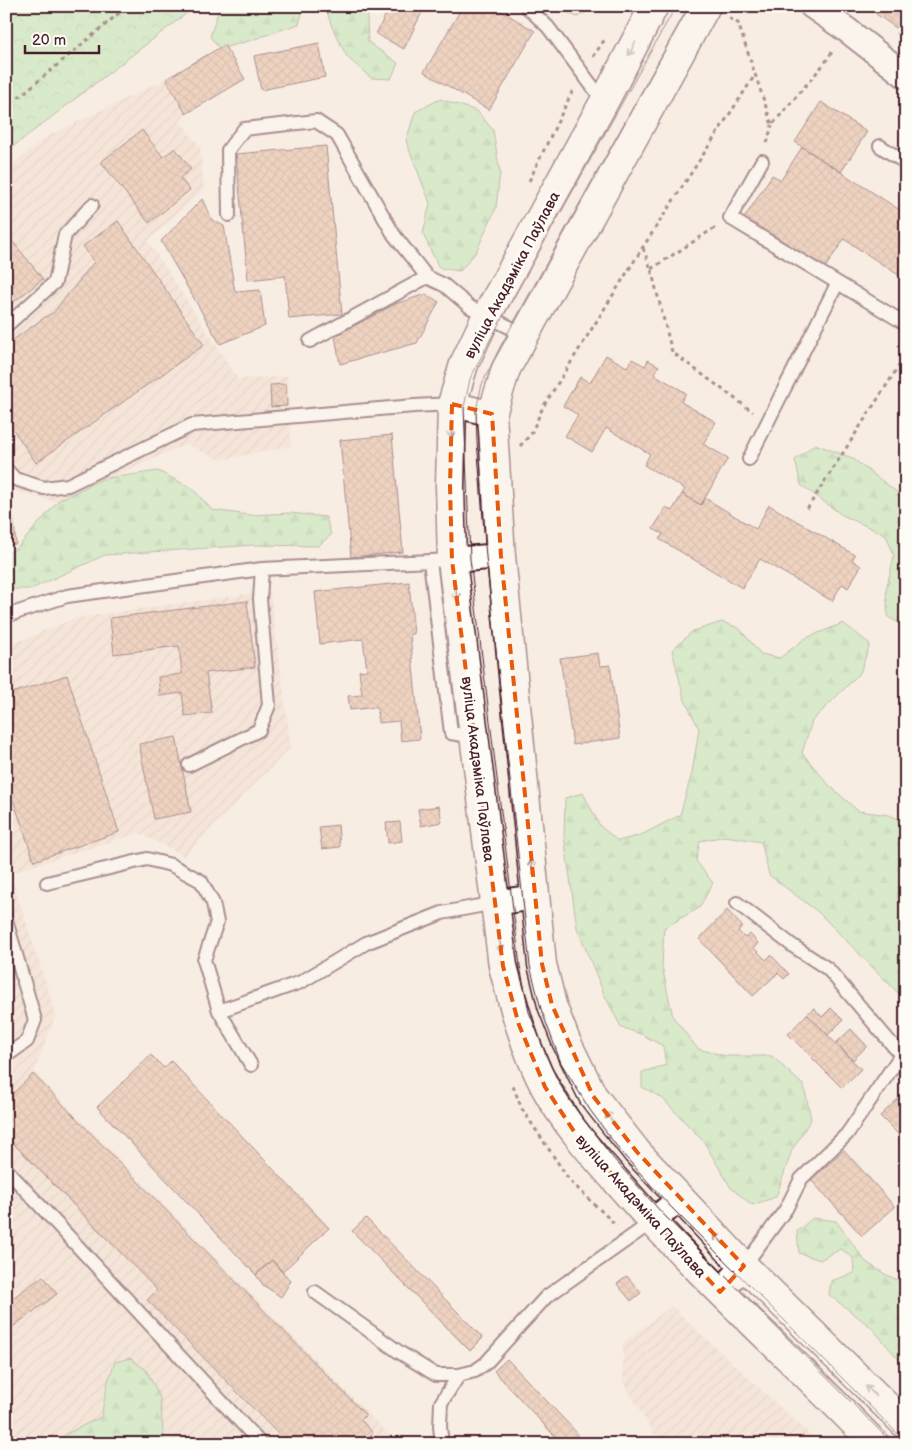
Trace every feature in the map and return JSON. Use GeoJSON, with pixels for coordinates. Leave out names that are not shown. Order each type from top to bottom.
{"type":"FeatureCollection","features":[{"type":"Feature","properties":{"kind":"main road","name":"вуліца Акадэміка Паўлава"},"geometry":{"type":"LineString","coordinates":[[654,6],[604,102],[487,315],[464,364],[452,404],[450,486],[441,561],[474,737],[503,966],[519,1026],[545,1087],[577,1136],[652,1222],[720,1292],[875,1444]]}},
{"type":"Feature","properties":{"kind":"main road"},"geometry":{"type":"LineString","coordinates":[[716,11],[506,369],[492,414],[501,556],[542,964],[552,1005],[566,1041],[593,1096],[636,1152],[744,1266],[906,1425]]}},
{"type":"Feature","properties":{"kind":"street"},"geometry":{"type":"LineString","coordinates":[[812,6],[906,76]]}},
{"type":"Feature","properties":{"kind":"street"},"geometry":{"type":"LineString","coordinates":[[452,404],[492,414]]}},
{"type":"Feature","properties":{"kind":"street"},"geometry":{"type":"LineString","coordinates":[[441,561],[501,556]]}},
{"type":"Feature","properties":{"kind":"street"},"geometry":{"type":"LineString","coordinates":[[495,903],[535,897]]}},
{"type":"Feature","properties":{"kind":"street"},"geometry":{"type":"LineString","coordinates":[[652,1222],[680,1198]]}},
{"type":"Feature","properties":{"kind":"street"},"geometry":{"type":"LineString","coordinates":[[720,1292],[744,1266]]}},
{"type":"Feature","properties":{"kind":"lane"},"geometry":{"type":"LineString","coordinates":[[526,6],[548,27],[604,102]]}},
{"type":"Feature","properties":{"kind":"lane"},"geometry":{"type":"LineString","coordinates":[[229,215],[228,150],[244,130],[316,121],[337,135],[394,235],[427,277],[444,285],[470,307],[525,335]]}},
{"type":"Feature","properties":{"kind":"lane"},"geometry":{"type":"LineString","coordinates":[[880,146],[906,163]]}},
{"type":"Feature","properties":{"kind":"lane"},"geometry":{"type":"LineString","coordinates":[[762,161],[730,218],[906,324]]}},
{"type":"Feature","properties":{"kind":"lane"},"geometry":{"type":"LineString","coordinates":[[6,326],[55,282],[65,234],[92,205]]}},
{"type":"Feature","properties":{"kind":"lane"},"geometry":{"type":"LineString","coordinates":[[310,341],[427,277]]}},
{"type":"Feature","properties":{"kind":"lane"},"geometry":{"type":"LineString","coordinates":[[750,459],[838,284]]}},
{"type":"Feature","properties":{"kind":"lane"},"geometry":{"type":"LineString","coordinates":[[6,469],[15,479],[44,488],[68,485],[192,425],[452,404]]}},
{"type":"Feature","properties":{"kind":"lane"},"geometry":{"type":"LineString","coordinates":[[6,616],[67,596],[262,569],[441,561]]}},
{"type":"Feature","properties":{"kind":"lane"},"geometry":{"type":"LineString","coordinates":[[189,765],[259,730],[269,705],[260,599],[262,569]]}},
{"type":"Feature","properties":{"kind":"lane"},"geometry":{"type":"LineString","coordinates":[[47,883],[147,859],[171,865],[201,881],[213,903],[217,922],[204,960],[219,1011],[251,1065]]}},
{"type":"Feature","properties":{"kind":"lane"},"geometry":{"type":"LineString","coordinates":[[219,1011],[301,982],[366,943],[442,913],[495,903]]}},
{"type":"Feature","properties":{"kind":"lane"},"geometry":{"type":"LineString","coordinates":[[737,903],[793,946],[828,969],[903,1056],[847,1134],[801,1178],[786,1210],[744,1266]]}},
{"type":"Feature","properties":{"kind":"lane"},"geometry":{"type":"LineString","coordinates":[[6,920],[36,1020],[26,1041],[6,1056]]}},
{"type":"Feature","properties":{"kind":"lane"},"geometry":{"type":"LineString","coordinates":[[6,1169],[261,1444]]}},
{"type":"Feature","properties":{"kind":"lane"},"geometry":{"type":"LineString","coordinates":[[314,1292],[399,1352],[436,1375],[459,1375],[475,1371],[486,1363],[546,1296],[652,1222]]}},
{"type":"Feature","properties":{"kind":"lane"},"geometry":{"type":"LineString","coordinates":[[442,1444],[440,1427],[441,1403],[459,1375]]}},
{"type":"Feature","properties":{"kind":"path"},"geometry":{"type":"LineString","coordinates":[[6,108],[124,10],[121,6]]}},
{"type":"Feature","properties":{"kind":"path"},"geometry":{"type":"LineString","coordinates":[[716,11],[738,23],[772,125],[833,51]]}},
{"type":"Feature","properties":{"kind":"path"},"geometry":{"type":"LineString","coordinates":[[518,448],[531,434],[542,407],[755,75]]}},
{"type":"Feature","properties":{"kind":"path"},"geometry":{"type":"LineString","coordinates":[[651,269],[730,218]]}},
{"type":"Feature","properties":{"kind":"path"},"geometry":{"type":"LineString","coordinates":[[643,247],[651,269],[672,352],[768,423]]}},
{"type":"Feature","properties":{"kind":"path"},"geometry":{"type":"LineString","coordinates":[[807,509],[906,355]]}},
{"type":"Feature","properties":{"kind":"highlighted area"},"geometry":{"type":"Polygon","coordinates":[[[452,404],[492,414],[501,556],[542,964],[552,1005],[593,1096],[637,1152],[744,1266],[720,1292],[577,1136],[545,1087],[519,1025],[503,966],[452,560],[450,486],[452,404]]]}},
{"type":"Feature","properties":{"kind":"shaded area"},"geometry":{"type":"Polygon","coordinates":[[[166,79],[186,114],[180,121],[200,147],[204,189],[148,241],[238,379],[288,376],[291,446],[220,460],[186,444],[59,503],[6,489],[6,170],[44,138],[166,79]]]}},
{"type":"Feature","properties":{"kind":"shaded area"},"geometry":{"type":"Polygon","coordinates":[[[270,591],[291,747],[184,856],[139,833],[10,873],[56,1014],[34,1072],[396,1442],[423,1444],[6,1444],[6,647],[75,618],[270,591]]]}},
{"type":"Feature","properties":{"kind":"shaded area"},"geometry":{"type":"Polygon","coordinates":[[[671,1306],[820,1444],[660,1444],[623,1382],[623,1343],[671,1306]]]}},
{"type":"Feature","properties":{"kind":"green space"},"geometry":{"type":"Polygon","coordinates":[[[6,6],[196,6],[6,152],[6,6]]]}},
{"type":"Feature","properties":{"kind":"green space"},"geometry":{"type":"Polygon","coordinates":[[[220,6],[304,6],[299,24],[220,49],[210,37],[220,6]]]}},
{"type":"Feature","properties":{"kind":"green space"},"geometry":{"type":"Polygon","coordinates":[[[325,6],[374,6],[367,18],[368,42],[398,63],[391,79],[371,78],[347,57],[332,27],[325,6]]]}},
{"type":"Feature","properties":{"kind":"green space"},"geometry":{"type":"Polygon","coordinates":[[[553,6],[597,6],[577,17],[553,6]]]}},
{"type":"Feature","properties":{"kind":"green space"},"geometry":{"type":"Polygon","coordinates":[[[440,99],[477,111],[493,130],[500,172],[496,208],[476,252],[460,271],[439,268],[423,234],[430,203],[406,141],[415,112],[440,99]]]}},
{"type":"Feature","properties":{"kind":"green space"},"geometry":{"type":"Polygon","coordinates":[[[815,444],[852,458],[906,499],[906,627],[888,617],[886,590],[894,556],[886,535],[842,515],[801,485],[795,460],[815,444]]]}},
{"type":"Feature","properties":{"kind":"green space"},"geometry":{"type":"Polygon","coordinates":[[[158,471],[192,488],[212,510],[249,515],[291,513],[326,517],[331,535],[318,546],[255,545],[105,555],[31,589],[6,589],[6,554],[17,548],[59,500],[102,479],[158,471]]]}},
{"type":"Feature","properties":{"kind":"green space"},"geometry":{"type":"Polygon","coordinates":[[[722,622],[739,628],[761,654],[780,658],[804,639],[843,623],[870,644],[860,673],[812,721],[802,753],[829,785],[858,811],[889,815],[906,822],[906,1001],[818,912],[769,875],[761,842],[726,836],[700,841],[696,861],[713,883],[699,908],[664,928],[662,966],[673,1017],[698,1049],[726,1056],[772,1056],[804,1086],[811,1119],[792,1150],[776,1197],[752,1205],[731,1188],[704,1142],[662,1098],[642,1087],[642,1072],[666,1065],[663,1046],[643,1035],[621,1027],[604,994],[577,928],[564,836],[565,798],[583,793],[600,826],[618,841],[641,835],[680,815],[692,773],[699,729],[684,698],[672,650],[693,631],[722,622]]]}},
{"type":"Feature","properties":{"kind":"green space"},"geometry":{"type":"Polygon","coordinates":[[[813,1218],[836,1221],[866,1262],[906,1284],[906,1368],[871,1327],[829,1295],[831,1281],[854,1273],[853,1258],[841,1249],[820,1260],[799,1253],[797,1231],[813,1218]]]}},
{"type":"Feature","properties":{"kind":"green space"},"geometry":{"type":"Polygon","coordinates":[[[130,1358],[146,1370],[160,1397],[164,1444],[60,1444],[66,1434],[101,1417],[108,1381],[115,1362],[130,1358]]]}},
{"type":"Feature","properties":{"kind":"building"},"geometry":{"type":"Polygon","coordinates":[[[390,6],[425,6],[404,49],[376,34],[390,6]]]}},
{"type":"Feature","properties":{"kind":"building"},"geometry":{"type":"Polygon","coordinates":[[[463,6],[493,6],[535,31],[489,110],[424,72],[463,6]]]}},
{"type":"Feature","properties":{"kind":"building"},"geometry":{"type":"Polygon","coordinates":[[[881,6],[906,6],[906,40],[896,33],[899,30],[876,14],[881,6]]]}},
{"type":"Feature","properties":{"kind":"building"},"geometry":{"type":"Polygon","coordinates":[[[319,43],[325,77],[261,90],[254,56],[319,43]]]}},
{"type":"Feature","properties":{"kind":"building"},"geometry":{"type":"Polygon","coordinates":[[[224,45],[245,79],[186,114],[166,79],[224,45]]]}},
{"type":"Feature","properties":{"kind":"building"},"geometry":{"type":"Polygon","coordinates":[[[821,102],[867,132],[841,172],[795,142],[821,102]]]}},
{"type":"Feature","properties":{"kind":"building"},"geometry":{"type":"Polygon","coordinates":[[[142,130],[163,157],[175,148],[191,169],[180,178],[190,190],[149,223],[101,162],[142,130]]]}},
{"type":"Feature","properties":{"kind":"building"},"geometry":{"type":"Polygon","coordinates":[[[326,146],[342,314],[289,319],[285,276],[248,280],[236,154],[326,146]]]}},
{"type":"Feature","properties":{"kind":"building"},"geometry":{"type":"Polygon","coordinates":[[[802,147],[906,214],[906,280],[844,239],[823,271],[743,220],[772,175],[781,180],[802,147]]]}},
{"type":"Feature","properties":{"kind":"building"},"geometry":{"type":"Polygon","coordinates":[[[202,199],[212,220],[224,226],[235,292],[260,290],[265,326],[220,344],[161,241],[202,199]]]}},
{"type":"Feature","properties":{"kind":"building"},"geometry":{"type":"Polygon","coordinates":[[[118,221],[204,345],[36,463],[6,419],[6,345],[53,313],[94,262],[83,246],[118,221]]]}},
{"type":"Feature","properties":{"kind":"building"},"geometry":{"type":"Polygon","coordinates":[[[6,233],[43,279],[6,308],[6,233]]]}},
{"type":"Feature","properties":{"kind":"building"},"geometry":{"type":"Polygon","coordinates":[[[426,294],[439,302],[417,343],[340,364],[335,336],[395,304],[426,294]]]}},
{"type":"Feature","properties":{"kind":"building"},"geometry":{"type":"Polygon","coordinates":[[[606,355],[627,367],[632,359],[645,366],[648,360],[659,366],[654,374],[686,393],[681,402],[716,422],[703,444],[728,458],[701,505],[682,494],[685,489],[644,465],[650,454],[606,428],[592,452],[565,436],[578,415],[563,406],[580,377],[590,383],[606,355]]]}},
{"type":"Feature","properties":{"kind":"building"},"geometry":{"type":"Polygon","coordinates":[[[286,384],[287,406],[271,407],[270,385],[286,384]]]}},
{"type":"Feature","properties":{"kind":"building"},"geometry":{"type":"Polygon","coordinates":[[[392,435],[403,552],[351,557],[340,440],[392,435]]]}},
{"type":"Feature","properties":{"kind":"building"},"geometry":{"type":"Polygon","coordinates":[[[682,494],[701,505],[705,498],[756,529],[769,505],[855,555],[852,560],[861,566],[848,588],[842,584],[832,601],[760,559],[742,588],[659,539],[663,534],[653,529],[666,507],[672,511],[682,494]]]}},
{"type":"Feature","properties":{"kind":"building"},"geometry":{"type":"Polygon","coordinates":[[[6,512],[13,512],[16,544],[6,545],[6,512]]]}},
{"type":"Feature","properties":{"kind":"building"},"geometry":{"type":"Polygon","coordinates":[[[409,582],[414,634],[410,634],[420,739],[401,741],[399,721],[378,723],[377,707],[350,710],[348,696],[362,695],[359,671],[367,670],[363,639],[320,644],[315,592],[409,582]]]}},
{"type":"Feature","properties":{"kind":"building"},"geometry":{"type":"Polygon","coordinates":[[[247,601],[255,667],[206,673],[212,713],[185,716],[182,693],[160,696],[158,677],[182,674],[179,646],[114,654],[110,618],[247,601]]]}},
{"type":"Feature","properties":{"kind":"building"},"geometry":{"type":"Polygon","coordinates":[[[598,653],[600,666],[610,665],[620,738],[573,745],[560,658],[598,653]]]}},
{"type":"Feature","properties":{"kind":"building"},"geometry":{"type":"Polygon","coordinates":[[[67,675],[119,832],[34,861],[6,779],[6,695],[67,675]]]}},
{"type":"Feature","properties":{"kind":"building"},"geometry":{"type":"Polygon","coordinates":[[[176,737],[191,812],[154,819],[139,744],[176,737]]]}},
{"type":"Feature","properties":{"kind":"building"},"geometry":{"type":"Polygon","coordinates":[[[439,806],[442,822],[421,826],[418,809],[439,806]]]}},
{"type":"Feature","properties":{"kind":"building"},"geometry":{"type":"Polygon","coordinates":[[[400,822],[402,841],[388,843],[386,823],[400,822]]]}},
{"type":"Feature","properties":{"kind":"building"},"geometry":{"type":"Polygon","coordinates":[[[338,825],[340,847],[322,849],[319,827],[338,825]]]}},
{"type":"Feature","properties":{"kind":"building"},"geometry":{"type":"Polygon","coordinates":[[[727,910],[742,926],[738,931],[745,938],[750,934],[758,943],[754,948],[766,960],[771,955],[789,974],[784,979],[778,973],[753,996],[699,939],[727,910]]]}},
{"type":"Feature","properties":{"kind":"building"},"geometry":{"type":"Polygon","coordinates":[[[814,1008],[822,1017],[831,1008],[843,1020],[828,1035],[807,1014],[814,1008]]]}},
{"type":"Feature","properties":{"kind":"building"},"geometry":{"type":"Polygon","coordinates":[[[807,1014],[861,1069],[842,1088],[788,1034],[807,1014]]]}},
{"type":"Feature","properties":{"kind":"building"},"geometry":{"type":"Polygon","coordinates":[[[851,1029],[867,1046],[853,1060],[836,1043],[851,1029]]]}},
{"type":"Feature","properties":{"kind":"building"},"geometry":{"type":"Polygon","coordinates":[[[151,1055],[164,1068],[171,1061],[329,1228],[282,1272],[272,1260],[256,1275],[97,1107],[151,1055]]]}},
{"type":"Feature","properties":{"kind":"building"},"geometry":{"type":"Polygon","coordinates":[[[33,1074],[366,1415],[361,1420],[373,1433],[362,1444],[288,1444],[147,1300],[157,1290],[6,1136],[6,1100],[33,1074]]]}},
{"type":"Feature","properties":{"kind":"building"},"geometry":{"type":"Polygon","coordinates":[[[904,1093],[906,1095],[906,1142],[880,1116],[904,1093]]]}},
{"type":"Feature","properties":{"kind":"building"},"geometry":{"type":"Polygon","coordinates":[[[844,1150],[895,1207],[862,1236],[811,1180],[844,1150]]]}},
{"type":"Feature","properties":{"kind":"building"},"geometry":{"type":"Polygon","coordinates":[[[366,1218],[483,1338],[470,1351],[352,1231],[366,1218]]]}},
{"type":"Feature","properties":{"kind":"building"},"geometry":{"type":"Polygon","coordinates":[[[272,1260],[291,1281],[281,1297],[263,1285],[256,1275],[272,1260]]]}},
{"type":"Feature","properties":{"kind":"building"},"geometry":{"type":"Polygon","coordinates":[[[43,1276],[57,1294],[6,1332],[6,1303],[43,1276]]]}},
{"type":"Feature","properties":{"kind":"building"},"geometry":{"type":"Polygon","coordinates":[[[627,1276],[641,1293],[631,1301],[617,1284],[627,1276]]]}},
{"type":"Feature","properties":{"kind":"building"},"geometry":{"type":"Polygon","coordinates":[[[507,1359],[578,1434],[568,1444],[562,1444],[494,1371],[507,1359]]]}},
{"type":"Feature","properties":{"kind":"tram line"},"geometry":{"type":"LineString","coordinates":[[676,6],[491,338],[470,379],[464,407],[470,559],[520,966],[529,1012],[552,1068],[581,1116],[613,1158],[662,1213],[893,1444]]}},
{"type":"Feature","properties":{"kind":"tram line"},"geometry":{"type":"LineString","coordinates":[[689,6],[500,347],[482,384],[476,410],[486,557],[530,966],[541,1009],[561,1063],[590,1110],[621,1152],[670,1206],[906,1442]]}}]}
